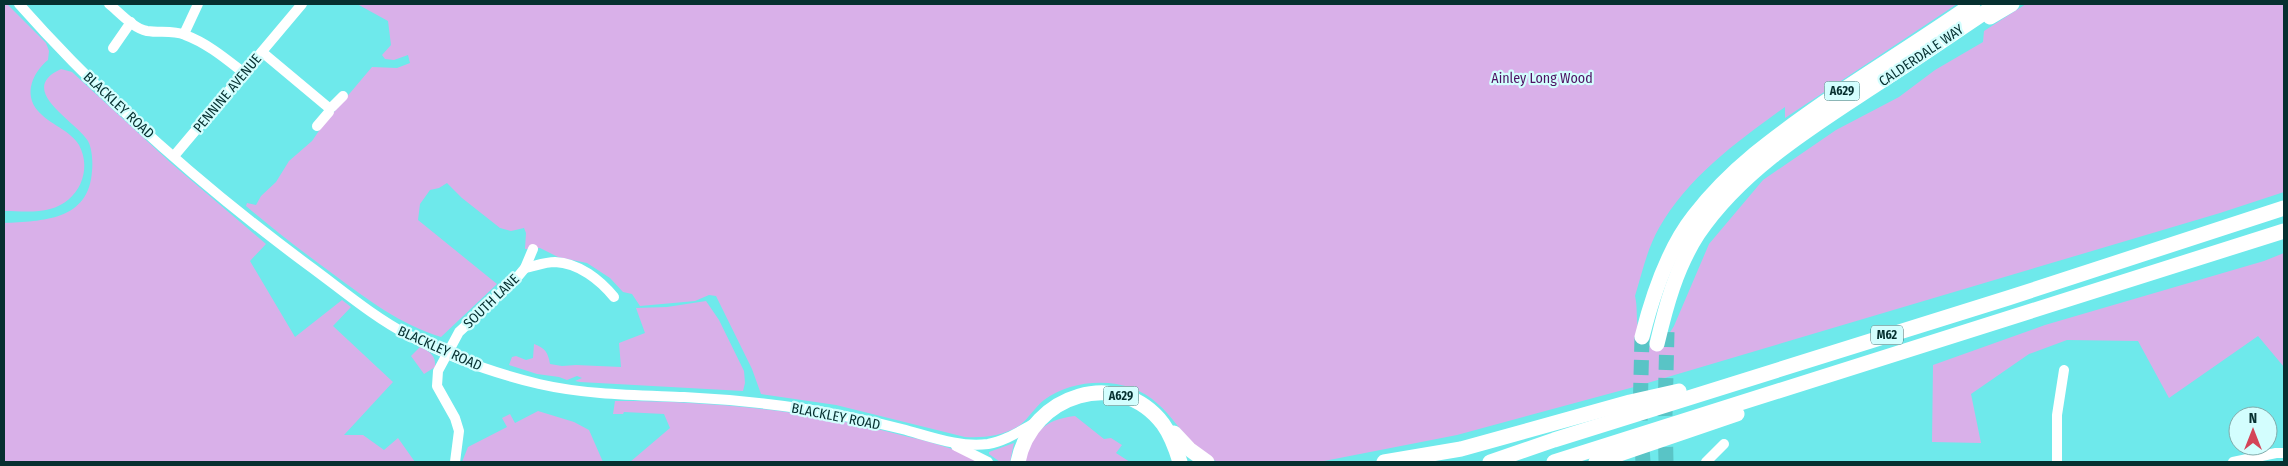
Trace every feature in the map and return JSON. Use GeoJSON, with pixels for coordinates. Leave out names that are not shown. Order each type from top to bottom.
{"type":"FeatureCollection","features":[{"type":"Feature","properties":{"kind":"highway","name":"CALDERDALE WAY"},"geometry":{"type":"LineString","coordinates":[[1723,193],[1753,154],[1805,116],[1973,4]]}},
{"type":"Feature","properties":{"kind":"highway","name":"CALDERDALE WAY"},"geometry":{"type":"LineString","coordinates":[[1723,193],[1788,144],[1997,4]]}},
{"type":"Feature","properties":{"kind":"highway"},"geometry":{"type":"LineString","coordinates":[[1934,48],[2012,4]]}},
{"type":"Feature","properties":{"kind":"highway","name":"A629"},"geometry":{"type":"LineString","coordinates":[[1723,193],[1678,270],[1666,308],[1662,338],[1688,271],[1710,231],[1733,203],[1754,183],[1788,144]]}},
{"type":"Feature","properties":{"kind":"highway","name":"A629"},"geometry":{"type":"LineString","coordinates":[[1642,338],[1654,293],[1672,254],[1692,218],[1723,193]]}},
{"type":"Feature","properties":{"kind":"highway","name":"M62"},"geometry":{"type":"LineString","coordinates":[[1490,462],[1768,372],[2008,298],[2284,208]]}},
{"type":"Feature","properties":{"kind":"highway","name":"M62"},"geometry":{"type":"LineString","coordinates":[[1554,462],[2284,231]]}},
{"type":"Feature","properties":{"kind":"highway","name":"M62"},"geometry":{"type":"LineString","coordinates":[[1596,462],[1746,411],[1854,367]]}},
{"type":"Feature","properties":{"kind":"highway","name":"M62"},"geometry":{"type":"LineString","coordinates":[[1384,462],[1461,449],[1630,402],[1768,372]]}},
{"type":"Feature","properties":{"kind":"highway","name":"A629"},"geometry":{"type":"LineString","coordinates":[[1018,462],[1025,440],[1036,422],[1046,412],[1065,401],[1085,394],[1121,396],[1140,404],[1163,424],[1175,446],[1180,462]]}},
{"type":"Feature","properties":{"kind":"highway"},"geometry":{"type":"LineString","coordinates":[[1163,424],[1189,449],[1207,462]]}},
{"type":"Feature","properties":{"kind":"street","name":"BLACKLEY ROAD"},"geometry":{"type":"LineString","coordinates":[[19,4],[65,55],[174,156],[245,217],[362,306],[408,336],[447,354],[507,375],[560,388],[600,394],[708,398],[790,407],[846,416],[945,441],[974,444],[992,443],[1008,438],[1036,422]]}},
{"type":"Feature","properties":{"kind":"street"},"geometry":{"type":"LineString","coordinates":[[109,4],[131,22],[146,31],[184,34],[198,40],[244,73]]}},
{"type":"Feature","properties":{"kind":"street"},"geometry":{"type":"LineString","coordinates":[[184,34],[198,4]]}},
{"type":"Feature","properties":{"kind":"street","name":"PENNINE AVENUE"},"geometry":{"type":"LineString","coordinates":[[174,156],[302,4]]}},
{"type":"Feature","properties":{"kind":"street"},"geometry":{"type":"LineString","coordinates":[[113,48],[131,22]]}},
{"type":"Feature","properties":{"kind":"street"},"geometry":{"type":"LineString","coordinates":[[262,52],[329,108]]}},
{"type":"Feature","properties":{"kind":"street"},"geometry":{"type":"LineString","coordinates":[[317,126],[329,112],[329,108],[343,96]]}},
{"type":"Feature","properties":{"kind":"street","name":"SOUTH LANE"},"geometry":{"type":"LineString","coordinates":[[455,462],[459,434],[457,423],[438,390],[436,382],[438,371],[456,336],[464,326],[515,280],[525,268],[533,249]]}},
{"type":"Feature","properties":{"kind":"street"},"geometry":{"type":"LineString","coordinates":[[525,268],[552,262],[565,264],[598,280],[614,297]]}},
{"type":"Feature","properties":{"kind":"street"},"geometry":{"type":"LineString","coordinates":[[2057,462],[2057,415],[2064,370]]}},
{"type":"Feature","properties":{"kind":"street","name":"BLACKLEY ROAD"},"geometry":{"type":"LineString","coordinates":[[945,441],[988,462]]}},
{"type":"Feature","properties":{"kind":"street"},"geometry":{"type":"LineString","coordinates":[[1706,462],[1724,444]]}},
{"type":"Feature","properties":{"kind":"street"},"geometry":{"type":"LineString","coordinates":[[2233,462],[2284,454]]}},
{"type":"Feature","properties":{"kind":"green space"},"geometry":{"type":"Polygon","coordinates":[[[4,4],[7,4],[46,43],[49,51],[48,60],[34,77],[32,84],[31,98],[34,104],[43,116],[75,140],[83,155],[83,175],[75,193],[68,200],[50,209],[4,211],[4,4]]]}},
{"type":"Feature","properties":{"kind":"green space","name":"Ainley Long Wood"},"geometry":{"type":"Polygon","coordinates":[[[357,4],[1957,4],[1785,118],[1785,107],[1732,147],[1685,192],[1671,209],[1651,244],[1635,296],[1640,335],[1647,346],[1652,347],[1659,344],[1674,326],[1709,244],[1763,180],[1836,130],[1899,97],[1935,70],[1983,42],[1984,31],[2026,4],[2284,4],[2284,192],[2220,213],[1634,387],[1457,435],[1319,462],[1218,462],[1195,446],[1168,414],[1146,395],[1132,388],[1110,383],[1086,384],[1064,389],[1044,400],[1014,429],[993,436],[979,437],[965,437],[836,405],[761,394],[752,369],[716,296],[709,295],[695,301],[640,306],[632,294],[623,292],[610,278],[587,263],[558,257],[540,248],[525,249],[526,233],[524,228],[511,231],[500,228],[462,198],[447,183],[439,188],[430,190],[420,204],[418,220],[497,284],[441,337],[412,326],[372,302],[322,266],[246,206],[247,203],[256,205],[261,196],[276,182],[289,161],[312,141],[323,125],[372,67],[397,68],[410,63],[408,55],[394,60],[385,59],[382,55],[391,45],[388,21],[357,4]]]}},
{"type":"Feature","properties":{"kind":"green space"},"geometry":{"type":"Polygon","coordinates":[[[61,69],[72,72],[172,164],[266,244],[250,261],[295,337],[342,300],[351,307],[333,326],[393,382],[344,435],[363,435],[384,450],[398,438],[415,462],[4,462],[4,223],[48,219],[73,209],[82,200],[89,188],[92,171],[92,155],[88,141],[46,96],[44,86],[48,77],[61,69]]]}},
{"type":"Feature","properties":{"kind":"green space"},"geometry":{"type":"Polygon","coordinates":[[[2284,253],[2284,367],[2258,336],[2169,398],[2138,341],[2067,340],[2029,354],[1971,394],[1981,443],[1932,442],[1933,365],[2045,325],[2264,261],[2284,253]]]}},
{"type":"Feature","properties":{"kind":"green space"},"geometry":{"type":"Polygon","coordinates":[[[706,301],[719,320],[744,371],[745,383],[743,391],[580,382],[575,381],[582,378],[577,376],[567,380],[537,374],[509,365],[512,357],[516,356],[526,360],[533,358],[534,344],[545,351],[550,364],[621,367],[619,343],[645,333],[636,308],[667,307],[706,301]]]}},
{"type":"Feature","properties":{"kind":"green space"},"geometry":{"type":"Polygon","coordinates":[[[420,347],[432,354],[435,363],[435,367],[424,374],[411,356],[420,347]]]}},
{"type":"Feature","properties":{"kind":"green space"},"geometry":{"type":"Polygon","coordinates":[[[615,401],[721,405],[792,413],[862,426],[930,442],[983,462],[630,462],[670,428],[664,414],[624,412],[623,414],[613,414],[615,401]]]}},
{"type":"Feature","properties":{"kind":"green space"},"geometry":{"type":"Polygon","coordinates":[[[538,411],[574,422],[589,430],[603,462],[462,462],[468,447],[507,427],[502,418],[510,414],[515,423],[538,411]]]}},
{"type":"Feature","properties":{"kind":"green space"},"geometry":{"type":"Polygon","coordinates":[[[1075,416],[1104,439],[1111,438],[1122,445],[1116,453],[1130,462],[1024,462],[1032,443],[1041,430],[1055,421],[1075,416]]]}},
{"type":"Feature","properties":{"kind":"green space"},"geometry":{"type":"Polygon","coordinates":[[[1014,443],[1010,462],[1000,462],[989,454],[989,452],[1014,443]]]}},
{"type":"Feature","properties":{"kind":"tunnel"},"geometry":{"type":"LineString","coordinates":[[1666,462],[1667,332]]}},
{"type":"Feature","properties":{"kind":"tunnel"},"geometry":{"type":"LineString","coordinates":[[1642,337],[1640,416],[1643,462]]}}]}
